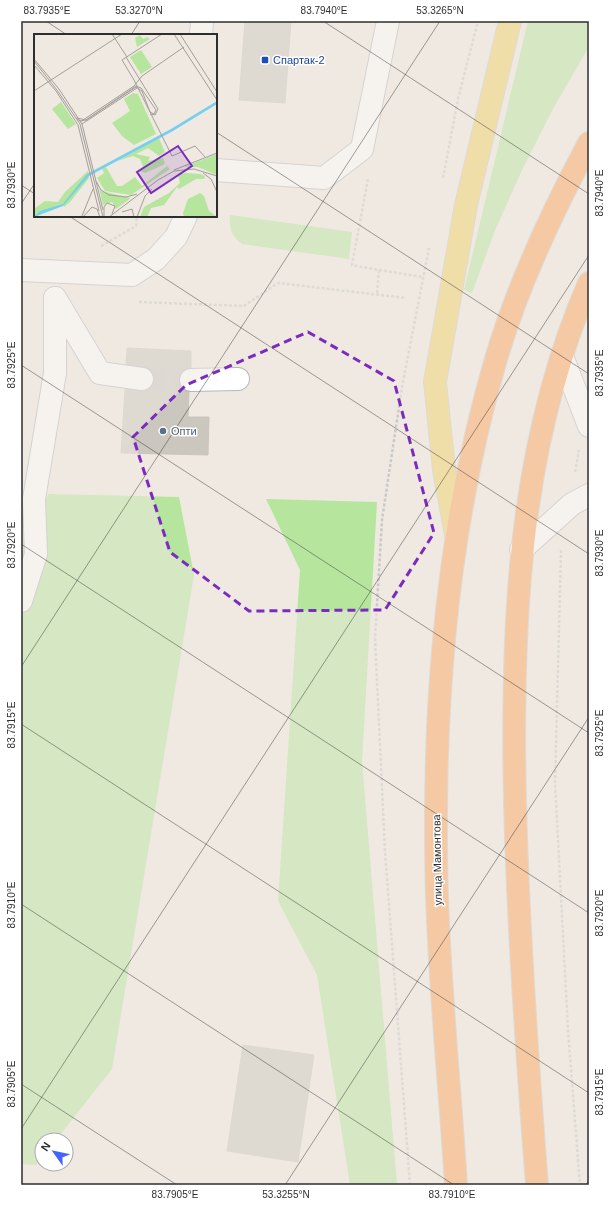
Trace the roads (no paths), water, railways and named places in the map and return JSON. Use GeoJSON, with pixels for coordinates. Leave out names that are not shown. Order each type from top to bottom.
{"type":"FeatureCollection","features":[{"type":"Feature","properties":{"kind":"highway","name":"улица Мамонтова"},"geometry":{"type":"LineString","coordinates":[[456,1185],[436,895],[436,769],[442,652],[456,535],[473,444],[497,357],[528,269],[562,193],[589,143]]}},
{"type":"Feature","properties":{"kind":"highway"},"geometry":{"type":"LineString","coordinates":[[537,1185],[517,904],[513,726],[516,612],[521,550],[538,445],[562,356],[589,283]]}},
{"type":"Feature","properties":{"kind":"highway"},"geometry":{"type":"LineString","coordinates":[[533,1134],[548,1185]]}},
{"type":"Feature","properties":{"kind":"main road"},"geometry":{"type":"LineString","coordinates":[[456,535],[444,470],[435,382],[466,205],[510,21]]}},
{"type":"Feature","properties":{"kind":"street"},"geometry":{"type":"LineString","coordinates":[[201,34],[202,21]]}},
{"type":"Feature","properties":{"kind":"street"},"geometry":{"type":"LineString","coordinates":[[217,170],[324,178],[362,149],[388,21]]}},
{"type":"Feature","properties":{"kind":"street"},"geometry":{"type":"LineString","coordinates":[[21,270],[132,275],[156,259],[176,237],[186,217]]}},
{"type":"Feature","properties":{"kind":"street"},"geometry":{"type":"LineString","coordinates":[[46,272],[55,298],[100,373],[142,379]]}},
{"type":"Feature","properties":{"kind":"street"},"geometry":{"type":"LineString","coordinates":[[21,601],[36,554],[34,499],[55,373],[55,298]]}},
{"type":"Feature","properties":{"kind":"street"},"geometry":{"type":"LineString","coordinates":[[562,356],[585,436]]}},
{"type":"Feature","properties":{"kind":"street"},"geometry":{"type":"LineString","coordinates":[[192,380],[238,379]]}},
{"type":"Feature","properties":{"kind":"street"},"geometry":{"type":"LineString","coordinates":[[521,550],[572,504],[589,495]]}},
{"type":"Feature","properties":{"kind":"tunnel"},"geometry":{"type":"LineString","coordinates":[[142,379],[191,380]]}},
{"type":"Feature","properties":{"kind":"place","name":"Спартак-2"},"geometry":{"type":"Point","coordinates":[265,60]}},
{"type":"Feature","properties":{"kind":"place","name":"Опти"},"geometry":{"type":"Point","coordinates":[163,431]}}]}
